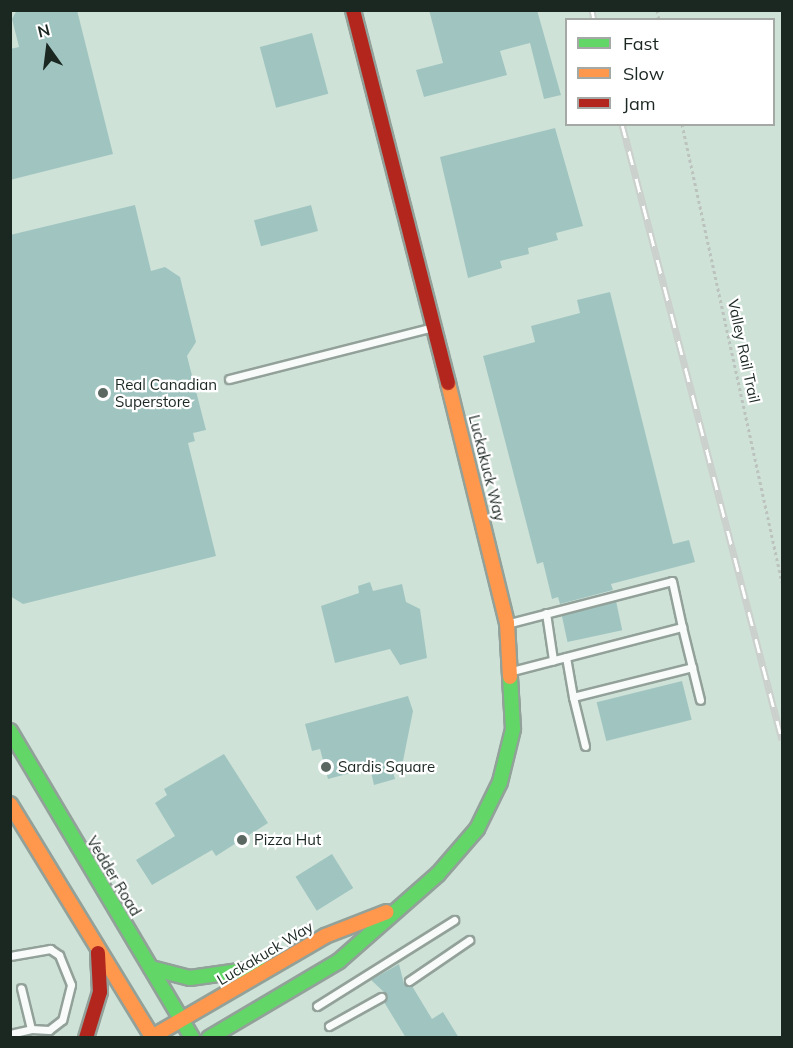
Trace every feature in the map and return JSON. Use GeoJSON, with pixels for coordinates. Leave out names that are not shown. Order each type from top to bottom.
{"type":"FeatureCollection","features":[{"type":"Feature","properties":{"kind":"street","name":"Luckakuck Way"},"geometry":{"type":"LineString","coordinates":[[209,1038],[339,961],[401,906],[477,829],[500,782],[513,729],[512,671],[507,624],[353,10]]}},
{"type":"Feature","properties":{"kind":"street","name":"Vedder Road"},"geometry":{"type":"LineString","coordinates":[[10,730],[192,1038]]}},
{"type":"Feature","properties":{"kind":"street"},"geometry":{"type":"LineString","coordinates":[[10,804],[152,1037]]}},
{"type":"Feature","properties":{"kind":"street","name":"Luckakuck Way"},"geometry":{"type":"LineString","coordinates":[[152,1037],[325,936],[401,906]]}},
{"type":"Feature","properties":{"kind":"street"},"geometry":{"type":"LineString","coordinates":[[86,1038],[100,992],[98,950]]}},
{"type":"Feature","properties":{"kind":"street"},"geometry":{"type":"LineString","coordinates":[[151,968],[190,978],[280,963]]}},
{"type":"Feature","properties":{"kind":"street"},"geometry":{"type":"LineString","coordinates":[[238,1038],[243,1017]]}},
{"type":"Feature","properties":{"kind":"lane"},"geometry":{"type":"LineString","coordinates":[[229,379],[434,327]]}},
{"type":"Feature","properties":{"kind":"lane"},"geometry":{"type":"LineString","coordinates":[[507,624],[672,581],[700,700]]}},
{"type":"Feature","properties":{"kind":"lane"},"geometry":{"type":"LineString","coordinates":[[546,613],[553,660]]}},
{"type":"Feature","properties":{"kind":"lane"},"geometry":{"type":"LineString","coordinates":[[512,671],[682,627]]}},
{"type":"Feature","properties":{"kind":"lane"},"geometry":{"type":"LineString","coordinates":[[566,657],[585,746]]}},
{"type":"Feature","properties":{"kind":"lane"},"geometry":{"type":"LineString","coordinates":[[573,697],[692,667]]}},
{"type":"Feature","properties":{"kind":"lane"},"geometry":{"type":"LineString","coordinates":[[317,1006],[454,920]]}},
{"type":"Feature","properties":{"kind":"lane"},"geometry":{"type":"LineString","coordinates":[[409,981],[469,940]]}},
{"type":"Feature","properties":{"kind":"lane"},"geometry":{"type":"LineString","coordinates":[[10,956],[50,949],[59,955],[71,985],[62,1020],[49,1030],[31,1029],[10,1034]]}},
{"type":"Feature","properties":{"kind":"lane"},"geometry":{"type":"LineString","coordinates":[[21,988],[31,1029]]}},
{"type":"Feature","properties":{"kind":"lane"},"geometry":{"type":"LineString","coordinates":[[328,1026],[381,997]]}},
{"type":"Feature","properties":{"kind":"path","name":"Valley Rail Trail"},"geometry":{"type":"LineString","coordinates":[[682,126],[783,582]]}},
{"type":"Feature","properties":{"kind":"building"},"geometry":{"type":"Polygon","coordinates":[[[17,10],[77,10],[113,154],[10,180],[10,49],[19,47],[12,19],[17,10]]]}},
{"type":"Feature","properties":{"kind":"building"},"geometry":{"type":"Polygon","coordinates":[[[429,10],[537,10],[561,95],[544,99],[530,43],[500,51],[507,75],[424,97],[416,70],[443,63],[429,10]]]}},
{"type":"Feature","properties":{"kind":"building"},"geometry":{"type":"Polygon","coordinates":[[[312,33],[328,94],[276,108],[260,47],[312,33]]]}},
{"type":"Feature","properties":{"kind":"building"},"geometry":{"type":"Polygon","coordinates":[[[555,128],[583,226],[556,233],[558,240],[528,248],[529,254],[500,261],[502,268],[468,278],[440,157],[555,128]]]}},
{"type":"Feature","properties":{"kind":"building","name":"Real Canadian Superstore"},"geometry":{"type":"Polygon","coordinates":[[[135,205],[151,271],[165,267],[180,277],[196,342],[187,356],[206,430],[193,433],[195,441],[188,443],[216,556],[23,604],[10,596],[10,235],[135,205]]]}},
{"type":"Feature","properties":{"kind":"building"},"geometry":{"type":"Polygon","coordinates":[[[311,205],[318,231],[261,246],[254,220],[311,205]]]}},
{"type":"Feature","properties":{"kind":"building"},"geometry":{"type":"Polygon","coordinates":[[[610,292],[673,544],[689,540],[695,562],[611,584],[613,590],[560,604],[558,597],[552,599],[543,562],[537,564],[483,356],[535,342],[531,326],[580,313],[577,300],[610,292]]]}},
{"type":"Feature","properties":{"kind":"building"},"geometry":{"type":"Polygon","coordinates":[[[370,582],[373,591],[402,584],[406,602],[420,609],[427,658],[400,665],[390,649],[335,663],[321,606],[359,593],[358,586],[370,582]]]}},
{"type":"Feature","properties":{"kind":"building"},"geometry":{"type":"Polygon","coordinates":[[[616,601],[622,630],[567,642],[561,613],[616,601]]]}},
{"type":"Feature","properties":{"kind":"building"},"geometry":{"type":"Polygon","coordinates":[[[682,681],[692,720],[606,741],[597,702],[682,681]]]}},
{"type":"Feature","properties":{"kind":"building"},"geometry":{"type":"Polygon","coordinates":[[[408,696],[413,711],[403,761],[391,764],[395,779],[374,785],[370,768],[328,779],[320,749],[312,751],[305,724],[408,696]]]}},
{"type":"Feature","properties":{"kind":"building"},"geometry":{"type":"Polygon","coordinates":[[[224,754],[268,823],[216,856],[212,850],[152,885],[136,860],[175,836],[155,803],[167,795],[164,789],[224,754]]]}},
{"type":"Feature","properties":{"kind":"building"},"geometry":{"type":"Polygon","coordinates":[[[332,854],[353,888],[317,911],[296,877],[332,854]]]}},
{"type":"Feature","properties":{"kind":"building"},"geometry":{"type":"Polygon","coordinates":[[[399,964],[404,984],[412,986],[432,1019],[443,1012],[459,1038],[406,1038],[384,1002],[386,994],[371,980],[399,964]]]}},
{"type":"Feature","properties":{"kind":"railway"},"geometry":{"type":"LineString","coordinates":[[592,10],[594,18]]}},
{"type":"Feature","properties":{"kind":"railway"},"geometry":{"type":"LineString","coordinates":[[623,126],[782,740]]}},
{"type":"Feature","properties":{"kind":"traffic: fast"},"geometry":{"type":"LineString","coordinates":[[209,1038],[339,961],[438,874],[477,829],[500,782],[513,729],[510,677]]}},
{"type":"Feature","properties":{"kind":"traffic: fast"},"geometry":{"type":"LineString","coordinates":[[10,731],[192,1038]]}},
{"type":"Feature","properties":{"kind":"traffic: fast"},"geometry":{"type":"LineString","coordinates":[[151,968],[190,978],[260,968]]}},
{"type":"Feature","properties":{"kind":"traffic: slow"},"geometry":{"type":"LineString","coordinates":[[448,383],[507,623],[510,677]]}},
{"type":"Feature","properties":{"kind":"traffic: slow"},"geometry":{"type":"LineString","coordinates":[[10,804],[153,1038]]}},
{"type":"Feature","properties":{"kind":"traffic: slow"},"geometry":{"type":"LineString","coordinates":[[150,1038],[325,936],[387,912]]}},
{"type":"Feature","properties":{"kind":"traffic: jam"},"geometry":{"type":"LineString","coordinates":[[353,10],[448,383]]}},
{"type":"Feature","properties":{"kind":"traffic: jam"},"geometry":{"type":"LineString","coordinates":[[86,1038],[100,992],[98,953]]}},
{"type":"Feature","properties":{"kind":"place","name":"Real Canadian Superstore"},"geometry":{"type":"Point","coordinates":[103,393]}},
{"type":"Feature","properties":{"kind":"place","name":"Sardis Square"},"geometry":{"type":"Point","coordinates":[326,767]}},
{"type":"Feature","properties":{"kind":"place","name":"Pizza Hut"},"geometry":{"type":"Point","coordinates":[242,840]}}]}
